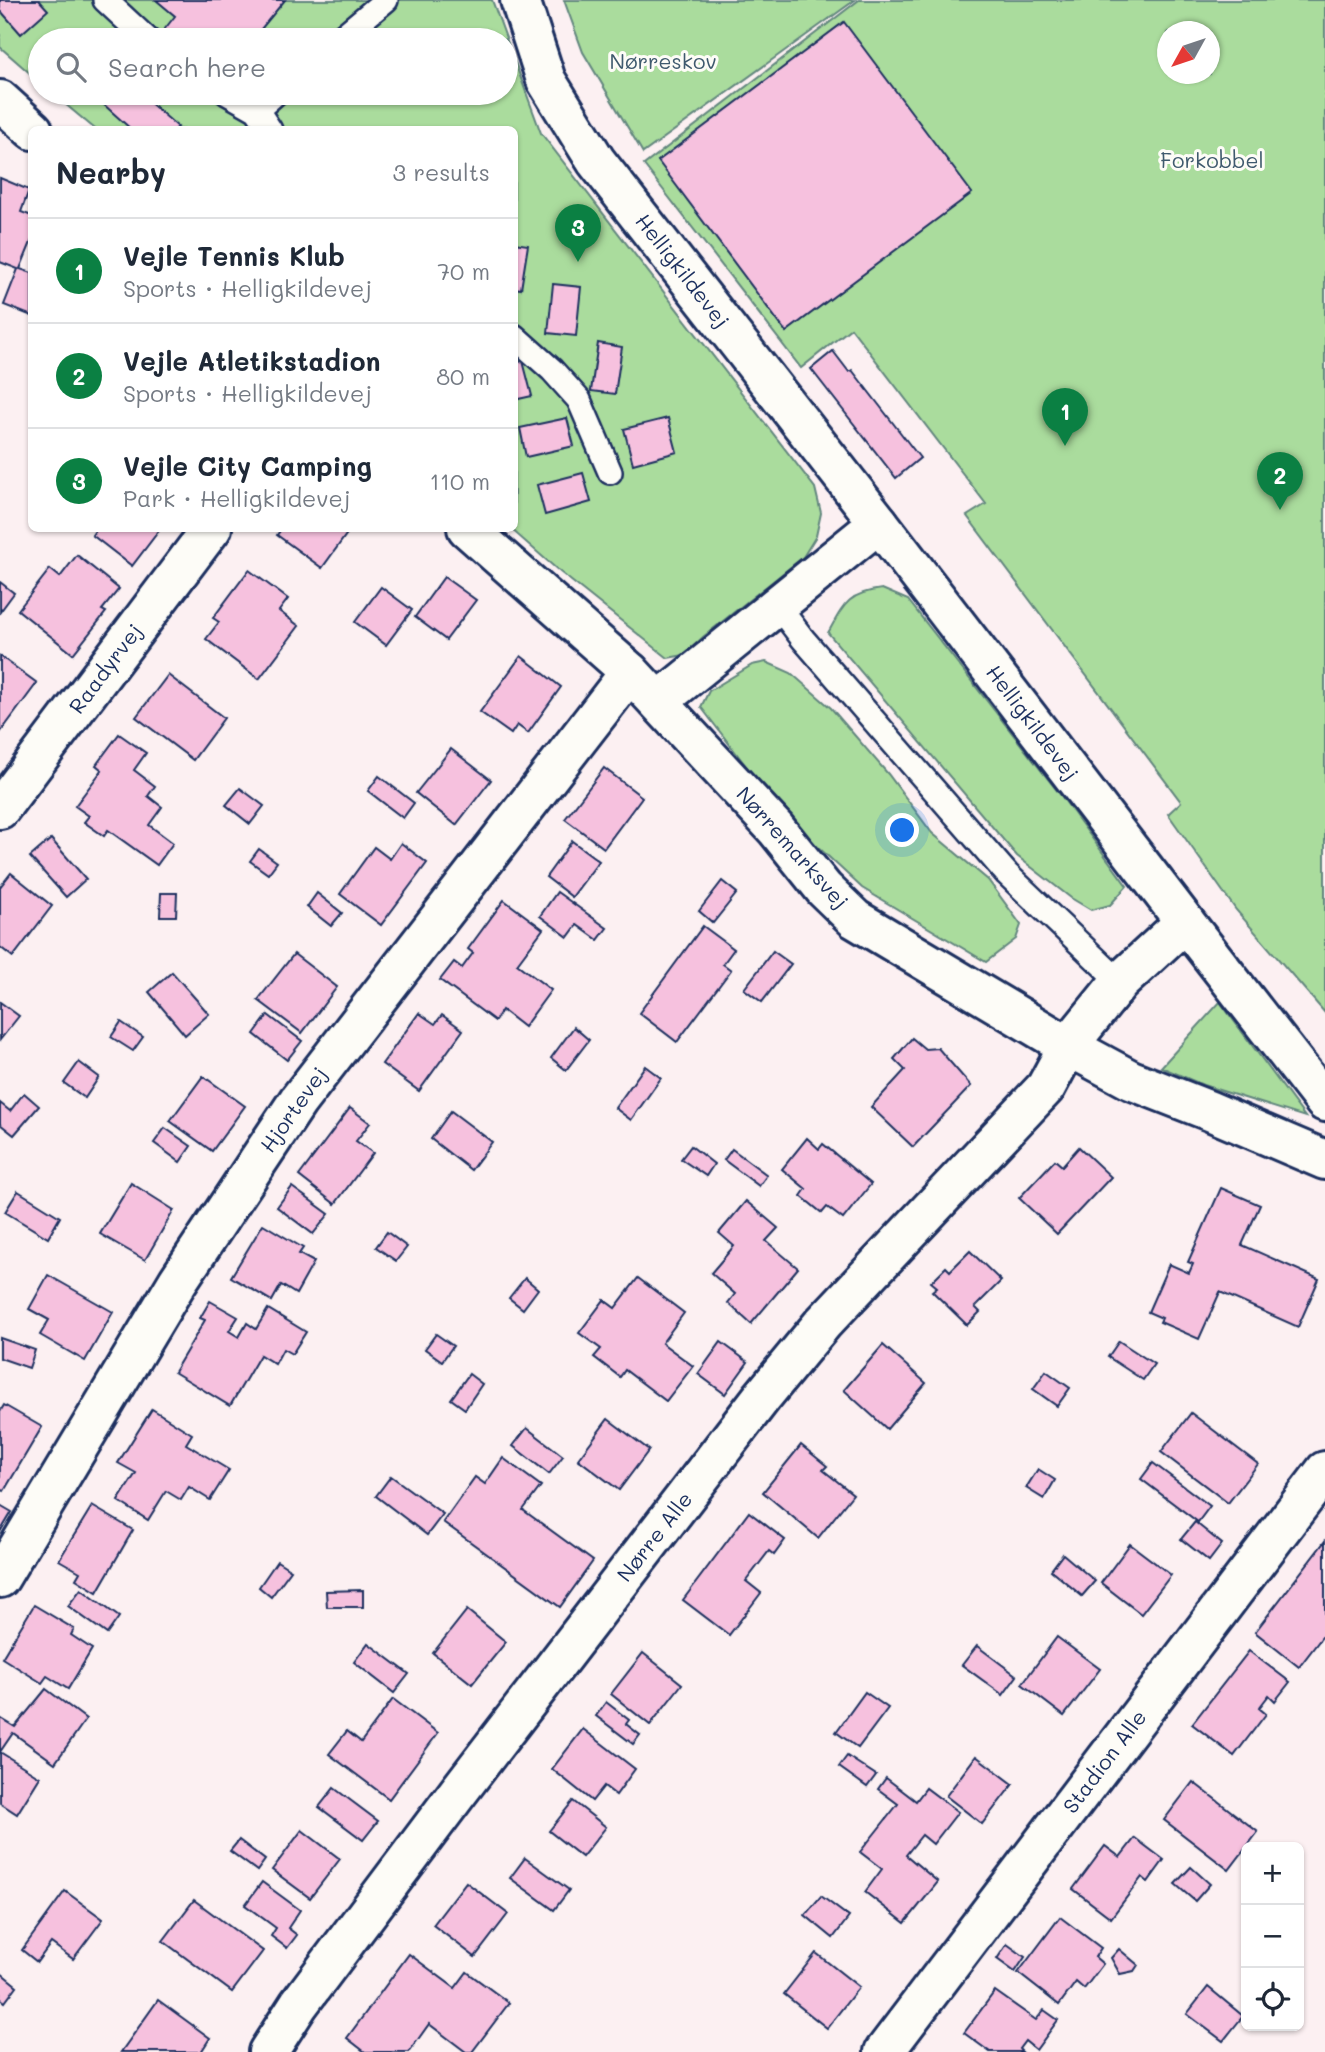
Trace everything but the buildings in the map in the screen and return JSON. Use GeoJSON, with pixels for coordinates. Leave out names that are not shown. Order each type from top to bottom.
{"type":"FeatureCollection","features":[{"type":"Feature","properties":{"kind":"street","name":"Helligkildevej"},"geometry":{"type":"LineString","coordinates":[[520,0],[546,80],[596,161],[1325,1102]]}},
{"type":"Feature","properties":{"kind":"street"},"geometry":{"type":"LineString","coordinates":[[1,103],[28,126]]}},
{"type":"Feature","properties":{"kind":"street"},"geometry":{"type":"LineString","coordinates":[[659,701],[879,523]]}},
{"type":"Feature","properties":{"kind":"street","name":"Raadyrvej"},"geometry":{"type":"LineString","coordinates":[[0,809],[209,532]]}},
{"type":"Feature","properties":{"kind":"street","name":"Nørremarksvej"},"geometry":{"type":"LineString","coordinates":[[472,532],[630,672],[659,701],[776,829],[824,888],[855,919],[1068,1046],[1131,1080],[1325,1160]]}},
{"type":"Feature","properties":{"kind":"street","name":"Hjortevej"},"geometry":{"type":"LineString","coordinates":[[0,1578],[178,1281],[298,1101],[630,672]]}},
{"type":"Feature","properties":{"kind":"street"},"geometry":{"type":"LineString","coordinates":[[1068,1046],[1120,982],[1185,922]]}},
{"type":"Feature","properties":{"kind":"street","name":"Nørre Alle"},"geometry":{"type":"LineString","coordinates":[[268,2052],[299,2004],[459,1791],[762,1397],[823,1323],[1046,1087],[1068,1046]]}},
{"type":"Feature","properties":{"kind":"street","name":"Stadion Alle"},"geometry":{"type":"LineString","coordinates":[[884,2052],[1325,1471]]}},
{"type":"Feature","properties":{"kind":"lane"},"geometry":{"type":"LineString","coordinates":[[105,0],[135,28]]}},
{"type":"Feature","properties":{"kind":"lane"},"geometry":{"type":"LineString","coordinates":[[352,28],[386,0]]}},
{"type":"Feature","properties":{"kind":"lane"},"geometry":{"type":"LineString","coordinates":[[248,105],[257,110],[267,126]]}},
{"type":"Feature","properties":{"kind":"lane"},"geometry":{"type":"LineString","coordinates":[[257,110],[263,105]]}},
{"type":"Feature","properties":{"kind":"lane"},"geometry":{"type":"LineString","coordinates":[[518,340],[552,370],[579,400],[610,472]]}},
{"type":"Feature","properties":{"kind":"lane"},"geometry":{"type":"LineString","coordinates":[[777,605],[803,639],[1007,874],[1120,982]]}},
{"type":"Feature","properties":{"kind":"green space"},"geometry":{"type":"Polygon","coordinates":[[[0,0],[492,0],[502,28],[28,28],[28,72],[0,47],[0,0]]]}},
{"type":"Feature","properties":{"kind":"green space","name":"Nørreskov"},"geometry":{"type":"Polygon","coordinates":[[[564,0],[855,0],[643,153],[583,52],[564,0]]]}},
{"type":"Feature","properties":{"kind":"green space","name":"Forkobbel"},"geometry":{"type":"Polygon","coordinates":[[[859,0],[1325,0],[1325,1013],[1236,910],[1168,814],[1181,802],[967,516],[986,504],[851,328],[801,368],[644,165],[859,0]]]}},
{"type":"Feature","properties":{"kind":"green space"},"geometry":{"type":"Polygon","coordinates":[[[518,71],[541,133],[815,488],[821,513],[816,536],[803,557],[684,655],[668,658],[514,532],[518,532],[518,126],[91,126],[66,105],[518,105],[518,71]]]}},
{"type":"Feature","properties":{"kind":"green space"},"geometry":{"type":"Polygon","coordinates":[[[882,589],[908,600],[1062,797],[1127,886],[1110,905],[1091,910],[1017,856],[828,633],[843,607],[854,597],[882,589]]]}},
{"type":"Feature","properties":{"kind":"green space"},"geometry":{"type":"Polygon","coordinates":[[[766,662],[791,673],[831,708],[888,774],[932,833],[988,880],[1021,925],[1016,939],[986,962],[862,888],[816,845],[766,792],[701,707],[709,691],[752,665],[766,662]]]}},
{"type":"Feature","properties":{"kind":"green space"},"geometry":{"type":"Polygon","coordinates":[[[1220,1002],[1305,1117],[1203,1085],[1161,1067],[1220,1002]]]}},
{"type":"Feature","properties":{"kind":"place","name":"Vejle City Camping"},"geometry":{"type":"Point","coordinates":[578,262]}},
{"type":"Feature","properties":{"kind":"place","name":"Vejle Tennis Klub"},"geometry":{"type":"Point","coordinates":[1065,446]}},
{"type":"Feature","properties":{"kind":"place","name":"Vejle Atletikstadion"},"geometry":{"type":"Point","coordinates":[1280,510]}}]}
